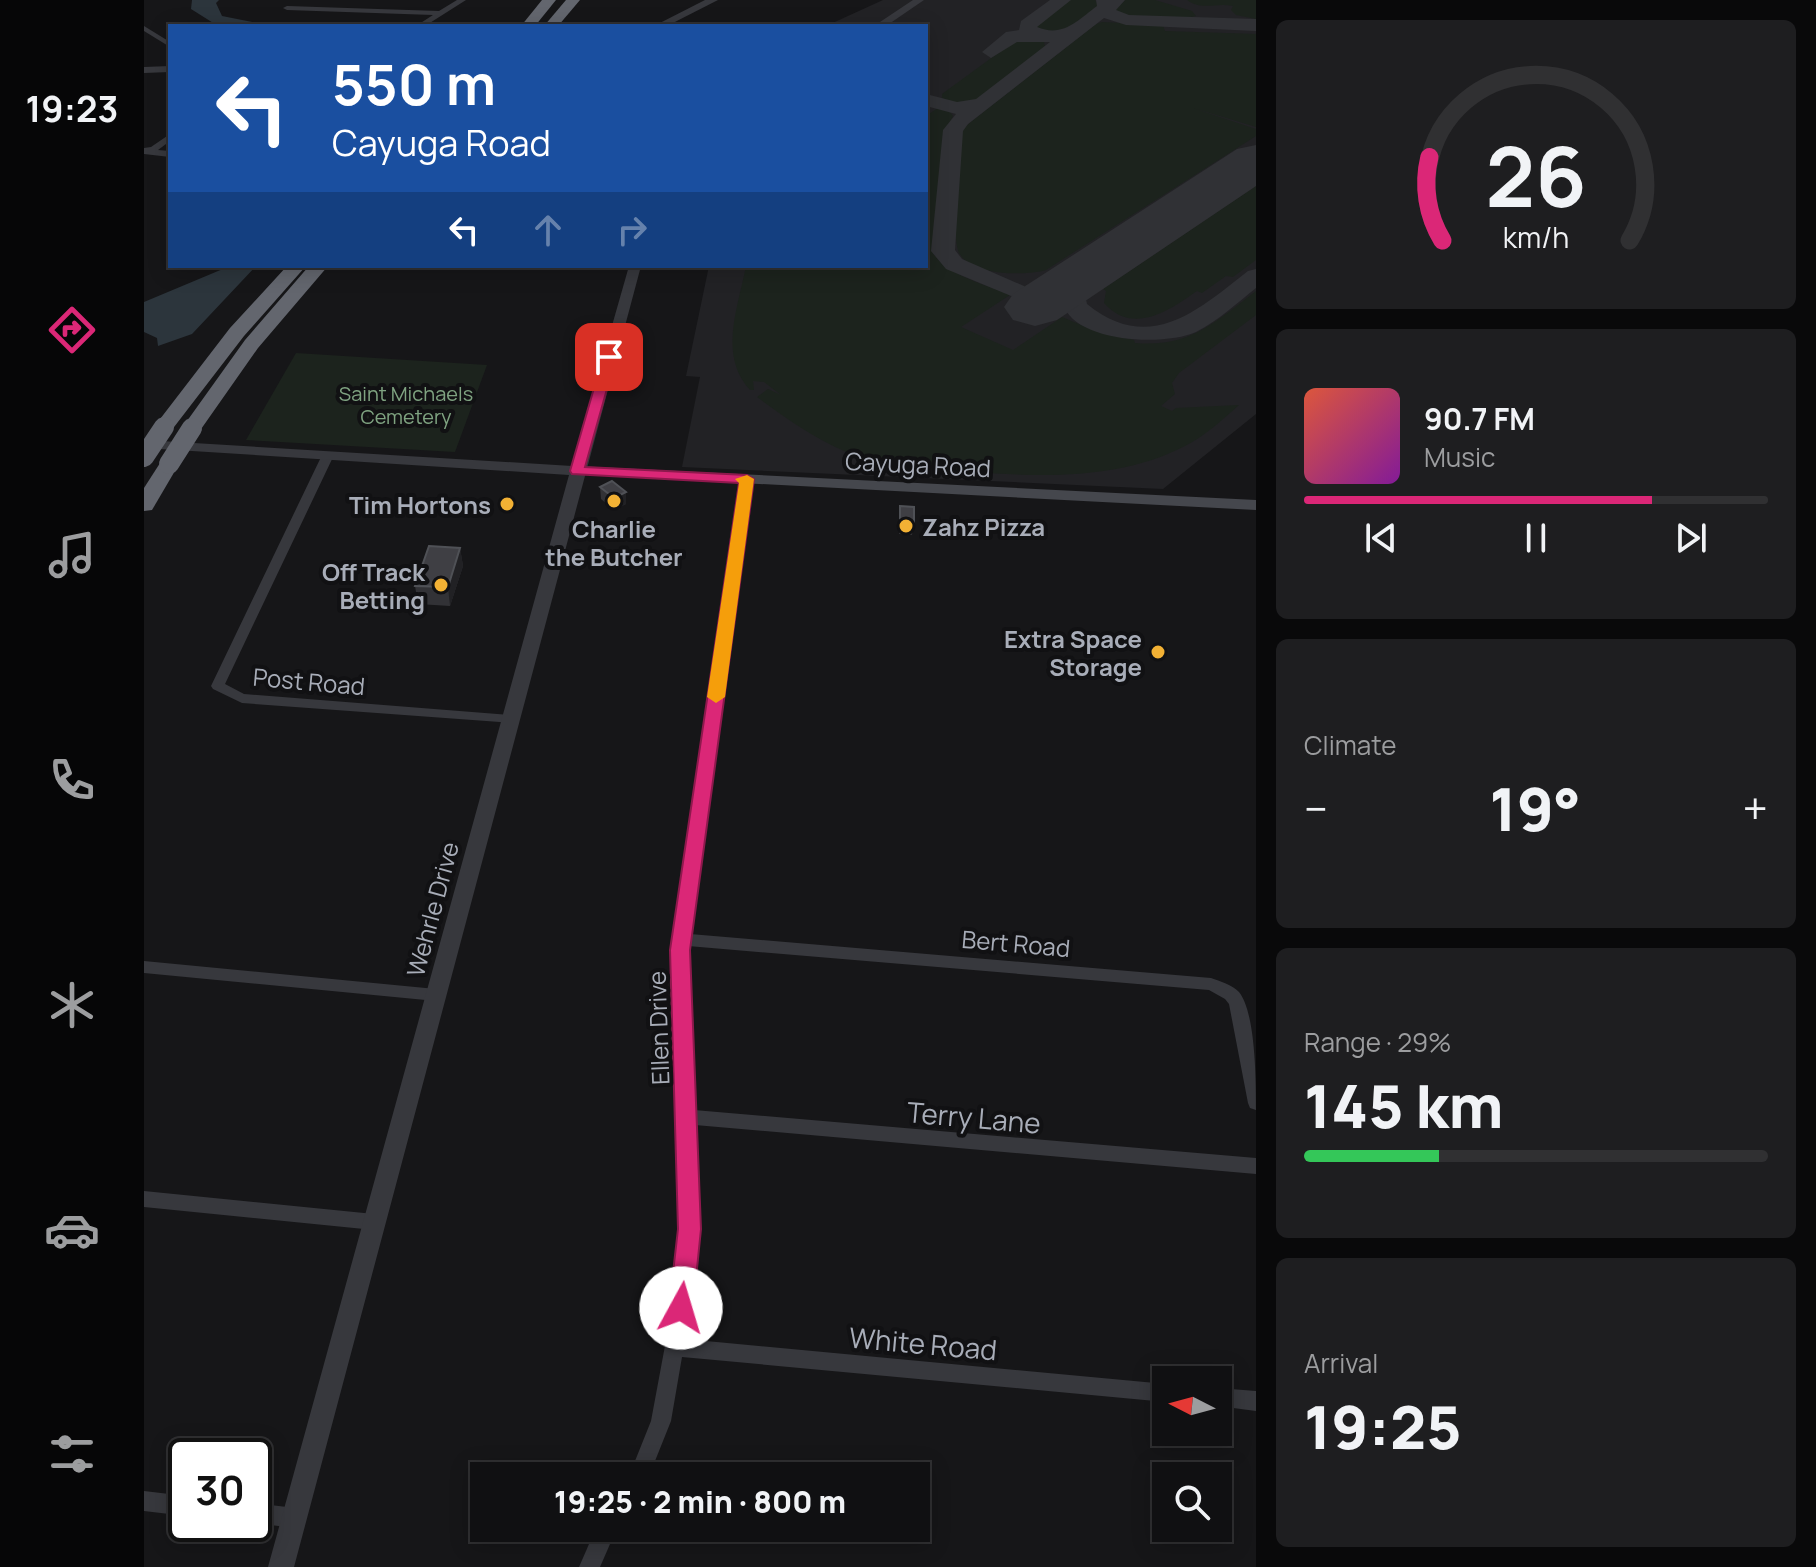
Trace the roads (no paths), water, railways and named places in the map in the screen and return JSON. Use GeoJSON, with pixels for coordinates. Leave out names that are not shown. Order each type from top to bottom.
{"type":"FeatureCollection","features":[{"type":"Feature","properties":{"kind":"highway"},"geometry":{"type":"LineString","coordinates":[[530,24],[549,0]]}},
{"type":"Feature","properties":{"kind":"highway"},"geometry":{"type":"LineString","coordinates":[[553,24],[573,0]]}},
{"type":"Feature","properties":{"kind":"highway"},"geometry":{"type":"LineString","coordinates":[[144,457],[228,342],[295,268]]}},
{"type":"Feature","properties":{"kind":"highway"},"geometry":{"type":"LineString","coordinates":[[144,505],[226,377],[275,313],[317,268]]}},
{"type":"Feature","properties":{"kind":"main road","name":"Cayuga Road"},"geometry":{"type":"LineString","coordinates":[[577,471],[1256,505]]}},
{"type":"Feature","properties":{"kind":"street"},"geometry":{"type":"LineString","coordinates":[[423,24],[462,0]]}},
{"type":"Feature","properties":{"kind":"street"},"geometry":{"type":"LineString","coordinates":[[663,24],[713,0]]}},
{"type":"Feature","properties":{"kind":"street"},"geometry":{"type":"LineString","coordinates":[[882,24],[919,0]]}},
{"type":"Feature","properties":{"kind":"street"},"geometry":{"type":"LineString","coordinates":[[287,8],[440,13]]}},
{"type":"Feature","properties":{"kind":"street"},"geometry":{"type":"LineString","coordinates":[[144,28],[148,34],[168,44]]}},
{"type":"Feature","properties":{"kind":"street"},"geometry":{"type":"LineString","coordinates":[[144,70],[168,69]]}},
{"type":"Feature","properties":{"kind":"street"},"geometry":{"type":"LineString","coordinates":[[146,151],[168,140]]}},
{"type":"Feature","properties":{"kind":"street"},"geometry":{"type":"LineString","coordinates":[[146,151],[168,154]]}},
{"type":"Feature","properties":{"kind":"street","name":"Wehrle Drive"},"geometry":{"type":"LineString","coordinates":[[281,1567],[634,268]]}},
{"type":"Feature","properties":{"kind":"street"},"geometry":{"type":"LineString","coordinates":[[144,444],[577,471]]}},
{"type":"Feature","properties":{"kind":"street","name":"Post Road"},"geometry":{"type":"LineString","coordinates":[[328,455],[218,686],[242,698],[510,720]]}},
{"type":"Feature","properties":{"kind":"street","name":"Ellen Drive"},"geometry":{"type":"LineString","coordinates":[[645,1462],[661,1421],[676,1347],[690,1229],[682,939],[747,479]]}},
{"type":"Feature","properties":{"kind":"street","name":"Bert Road"},"geometry":{"type":"LineString","coordinates":[[682,939],[1211,984],[1231,994],[1237,1003],[1256,1103]]}},
{"type":"Feature","properties":{"kind":"street"},"geometry":{"type":"LineString","coordinates":[[144,967],[436,995]]}},
{"type":"Feature","properties":{"kind":"street","name":"Terry Lane"},"geometry":{"type":"LineString","coordinates":[[687,1117],[1256,1166]]}},
{"type":"Feature","properties":{"kind":"street"},"geometry":{"type":"LineString","coordinates":[[144,1199],[374,1222]]}},
{"type":"Feature","properties":{"kind":"street","name":"White Road"},"geometry":{"type":"LineString","coordinates":[[676,1347],[1152,1392]]}},
{"type":"Feature","properties":{"kind":"street"},"geometry":{"type":"LineString","coordinates":[[1232,1398],[1256,1401]]}},
{"type":"Feature","properties":{"kind":"street"},"geometry":{"type":"LineString","coordinates":[[144,1501],[168,1504]]}},
{"type":"Feature","properties":{"kind":"street"},"geometry":{"type":"LineString","coordinates":[[272,1515],[295,1518]]}},
{"type":"Feature","properties":{"kind":"street"},"geometry":{"type":"LineString","coordinates":[[589,1567],[601,1542]]}},
{"type":"Feature","properties":{"kind":"place","name":"Charlie the Butcher"},"geometry":{"type":"Point","coordinates":[614,501]}},
{"type":"Feature","properties":{"kind":"place","name":"Tim Hortons"},"geometry":{"type":"Point","coordinates":[507,504]}},
{"type":"Feature","properties":{"kind":"place","name":"Zahz Pizza"},"geometry":{"type":"Point","coordinates":[906,526]}},
{"type":"Feature","properties":{"kind":"place","name":"Off Track Betting"},"geometry":{"type":"Point","coordinates":[441,585]}},
{"type":"Feature","properties":{"kind":"place","name":"Extra Space Storage"},"geometry":{"type":"Point","coordinates":[1158,652]}},
{"type":"Feature","properties":{"kind":"park label","name":"Saint Michaels Cemetery"},"geometry":{"type":"Point","coordinates":[406,404]}}]}
